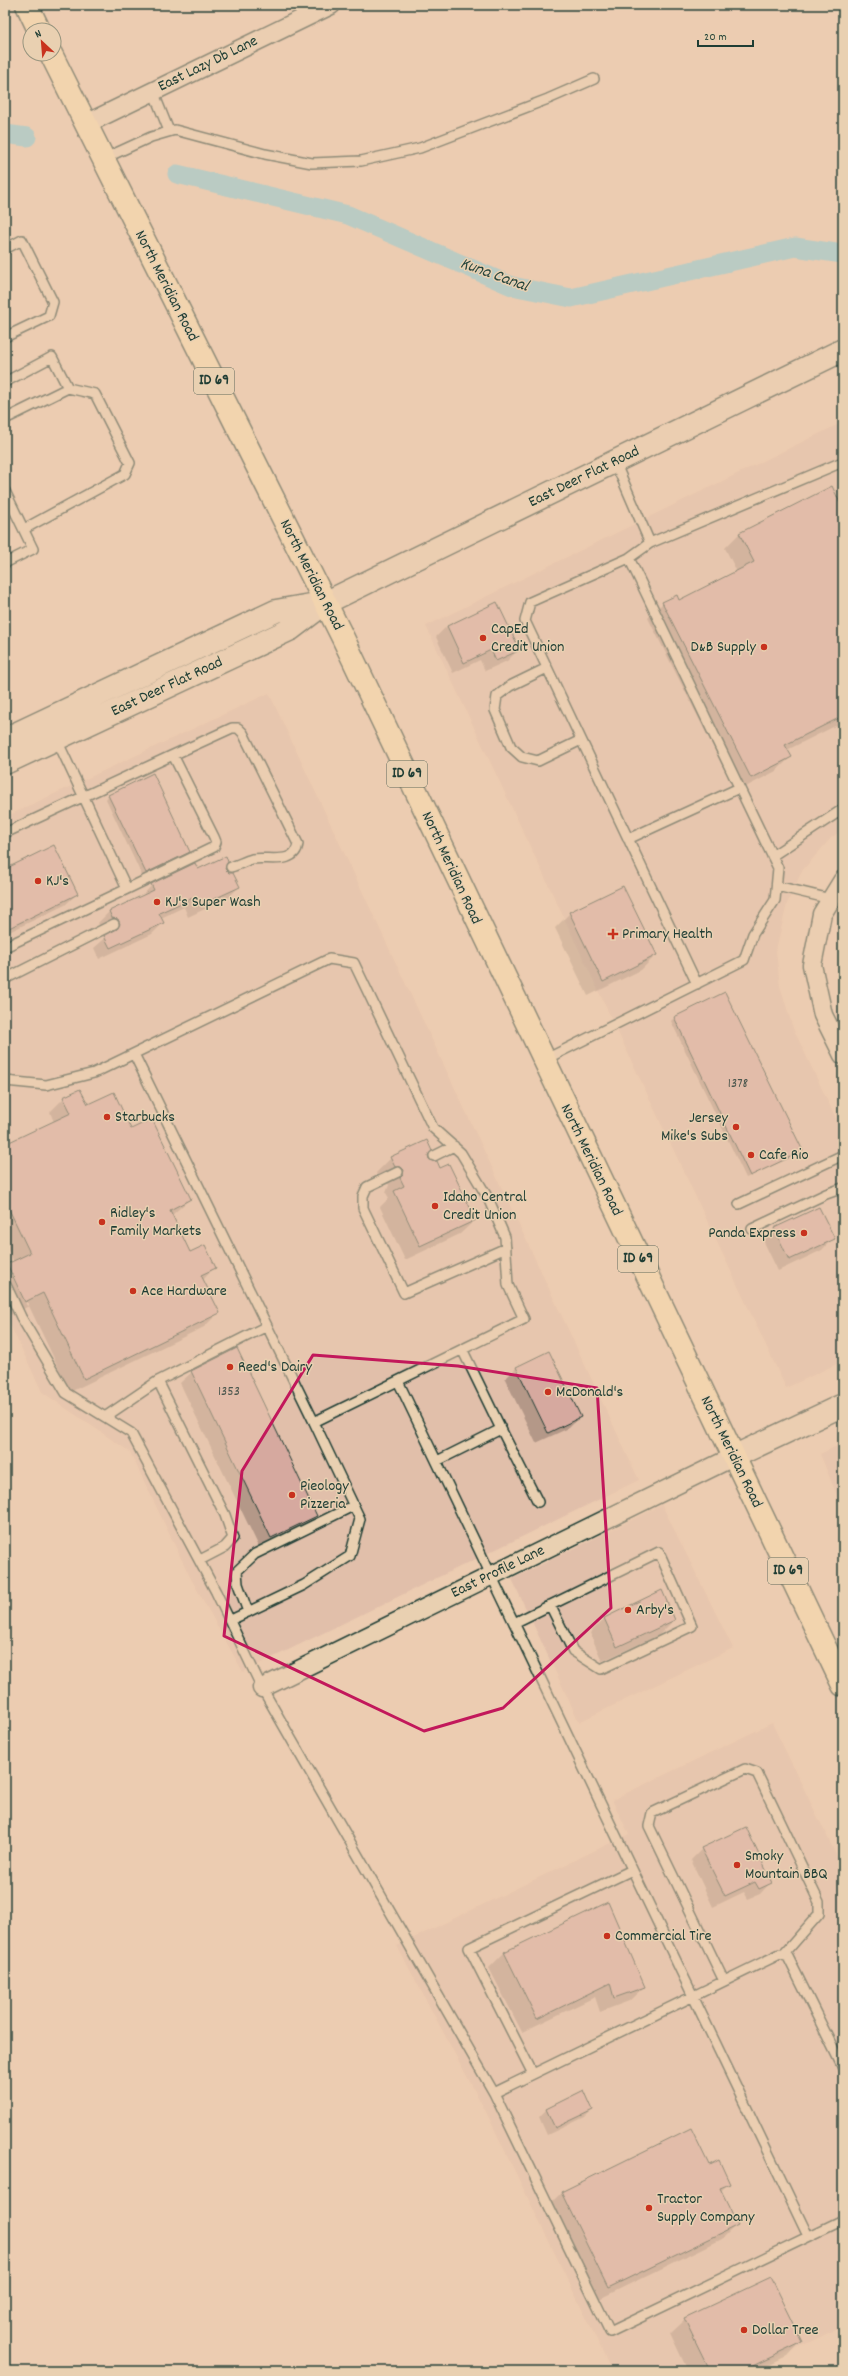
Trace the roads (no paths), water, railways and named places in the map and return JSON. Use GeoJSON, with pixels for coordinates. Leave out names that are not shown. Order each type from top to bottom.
{"type":"FeatureCollection","features":[{"type":"Feature","properties":{"kind":"main road"},"geometry":{"type":"LineString","coordinates":[[27,5],[35,22]]}},
{"type":"Feature","properties":{"kind":"main road","name":"North Meridian Road"},"geometry":{"type":"LineString","coordinates":[[55,62],[325,603],[843,1685]]}},
{"type":"Feature","properties":{"kind":"main road","name":"East Deer Flat Road"},"geometry":{"type":"LineString","coordinates":[[5,763],[291,629],[325,603],[843,350]]}},
{"type":"Feature","properties":{"kind":"main road","name":"East Deer Flat Road"},"geometry":{"type":"LineString","coordinates":[[5,739],[276,612],[325,603]]}},
{"type":"Feature","properties":{"kind":"main road"},"geometry":{"type":"LineString","coordinates":[[733,1457],[843,1405]]}},
{"type":"Feature","properties":{"kind":"street","name":"East Lazy Db Lane"},"geometry":{"type":"LineString","coordinates":[[86,124],[331,5]]}},
{"type":"Feature","properties":{"kind":"street"},"geometry":{"type":"LineString","coordinates":[[843,880],[822,914],[812,965],[823,1015],[843,1055]]}},
{"type":"Feature","properties":{"kind":"street","name":"East Profile Lane"},"geometry":{"type":"LineString","coordinates":[[262,1688],[733,1457]]}},
{"type":"Feature","properties":{"kind":"lane"},"geometry":{"type":"LineString","coordinates":[[103,159],[151,137],[175,130],[266,154],[312,163],[361,161],[420,148],[548,99],[594,79]]}},
{"type":"Feature","properties":{"kind":"lane"},"geometry":{"type":"LineString","coordinates":[[153,91],[169,131]]}},
{"type":"Feature","properties":{"kind":"lane"},"geometry":{"type":"LineString","coordinates":[[5,249],[22,240],[53,302],[49,316],[5,337]]}},
{"type":"Feature","properties":{"kind":"lane"},"geometry":{"type":"LineString","coordinates":[[5,382],[52,357],[68,388]]}},
{"type":"Feature","properties":{"kind":"lane"},"geometry":{"type":"LineString","coordinates":[[5,419],[68,388],[95,394],[130,463],[125,474],[24,529]]}},
{"type":"Feature","properties":{"kind":"lane"},"geometry":{"type":"LineString","coordinates":[[615,462],[650,543]]}},
{"type":"Feature","properties":{"kind":"lane"},"geometry":{"type":"LineString","coordinates":[[697,984],[525,621],[530,602],[629,558],[650,543],[840,463],[843,465]]}},
{"type":"Feature","properties":{"kind":"lane"},"geometry":{"type":"LineString","coordinates":[[5,491],[33,549],[5,563]]}},
{"type":"Feature","properties":{"kind":"lane"},"geometry":{"type":"LineString","coordinates":[[544,1060],[744,960],[753,934],[775,900],[778,868],[629,558]]}},
{"type":"Feature","properties":{"kind":"lane"},"geometry":{"type":"LineString","coordinates":[[547,668],[510,686],[497,696],[495,710],[498,720],[511,747],[522,757],[538,761],[581,740]]}},
{"type":"Feature","properties":{"kind":"lane"},"geometry":{"type":"LineString","coordinates":[[5,833],[232,728],[238,728],[243,733],[298,844],[295,853],[290,856],[280,859],[252,859],[231,867]]}},
{"type":"Feature","properties":{"kind":"lane"},"geometry":{"type":"LineString","coordinates":[[56,738],[127,889]]}},
{"type":"Feature","properties":{"kind":"lane"},"geometry":{"type":"LineString","coordinates":[[5,947],[211,850],[216,842],[173,755]]}},
{"type":"Feature","properties":{"kind":"lane"},"geometry":{"type":"LineString","coordinates":[[628,839],[739,788]]}},
{"type":"Feature","properties":{"kind":"lane"},"geometry":{"type":"LineString","coordinates":[[772,856],[843,809]]}},
{"type":"Feature","properties":{"kind":"lane"},"geometry":{"type":"LineString","coordinates":[[777,886],[831,899]]}},
{"type":"Feature","properties":{"kind":"lane"},"geometry":{"type":"LineString","coordinates":[[5,979],[114,924]]}},
{"type":"Feature","properties":{"kind":"lane"},"geometry":{"type":"LineString","coordinates":[[5,1081],[46,1085],[94,1073],[329,959],[354,963],[433,1128],[461,1153],[488,1198],[505,1237],[508,1285],[524,1319],[462,1351],[314,1422]]}},
{"type":"Feature","properties":{"kind":"lane"},"geometry":{"type":"LineString","coordinates":[[134,1054],[360,1519],[350,1556],[304,1585],[231,1620]]}},
{"type":"Feature","properties":{"kind":"lane"},"geometry":{"type":"LineString","coordinates":[[434,1156],[454,1146]]}},
{"type":"Feature","properties":{"kind":"lane"},"geometry":{"type":"LineString","coordinates":[[739,1204],[843,1155]]}},
{"type":"Feature","properties":{"kind":"lane"},"geometry":{"type":"LineString","coordinates":[[398,1172],[367,1187],[363,1196],[363,1208],[404,1293],[506,1248]]}},
{"type":"Feature","properties":{"kind":"lane"},"geometry":{"type":"LineString","coordinates":[[752,1229],[826,1194],[843,1188]]}},
{"type":"Feature","properties":{"kind":"lane"},"geometry":{"type":"LineString","coordinates":[[5,1283],[21,1316],[66,1394],[131,1434],[231,1620],[262,1688],[494,2093],[610,2332],[843,2220]]}},
{"type":"Feature","properties":{"kind":"lane"},"geometry":{"type":"LineString","coordinates":[[105,1417],[158,1381],[267,1326]]}},
{"type":"Feature","properties":{"kind":"lane"},"geometry":{"type":"LineString","coordinates":[[462,1351],[538,1502]]}},
{"type":"Feature","properties":{"kind":"lane"},"geometry":{"type":"LineString","coordinates":[[158,1381],[222,1508],[233,1538],[225,1547],[200,1560]]}},
{"type":"Feature","properties":{"kind":"lane"},"geometry":{"type":"LineString","coordinates":[[398,1381],[808,2236]]}},
{"type":"Feature","properties":{"kind":"lane"},"geometry":{"type":"LineString","coordinates":[[437,1461],[501,1429]]}},
{"type":"Feature","properties":{"kind":"lane"},"geometry":{"type":"LineString","coordinates":[[248,1612],[238,1584],[237,1571],[255,1554],[353,1506]]}},
{"type":"Feature","properties":{"kind":"lane"},"geometry":{"type":"LineString","coordinates":[[514,1623],[550,1605],[659,1552],[692,1626],[601,1669],[573,1651],[550,1605]]}},
{"type":"Feature","properties":{"kind":"lane"},"geometry":{"type":"LineString","coordinates":[[494,2093],[780,1954],[784,1954],[819,1914],[819,1902],[757,1773],[745,1769],[652,1813],[649,1826],[724,1981]]}},
{"type":"Feature","properties":{"kind":"lane"},"geometry":{"type":"LineString","coordinates":[[533,2074],[469,1948],[632,1870]]}},
{"type":"Feature","properties":{"kind":"lane"},"geometry":{"type":"LineString","coordinates":[[784,1954],[788,1956],[843,2068]]}},
{"type":"Feature","properties":{"kind":"waterway","name":"Kuna Canal"},"geometry":{"type":"LineString","coordinates":[[5,134],[27,137]]}},
{"type":"Feature","properties":{"kind":"waterway","name":"Kuna Canal"},"geometry":{"type":"LineString","coordinates":[[177,174],[348,215],[512,286],[571,298],[795,247],[843,254]]}},
{"type":"Feature","properties":{"kind":"place","name":"CapEd Credit Union"},"geometry":{"type":"Point","coordinates":[483,638]}},
{"type":"Feature","properties":{"kind":"place","name":"D&B Supply"},"geometry":{"type":"Point","coordinates":[764,647]}},
{"type":"Feature","properties":{"kind":"place","name":"KJ's"},"geometry":{"type":"Point","coordinates":[38,881]}},
{"type":"Feature","properties":{"kind":"place","name":"KJ's Super Wash"},"geometry":{"type":"Point","coordinates":[157,902]}},
{"type":"Feature","properties":{"kind":"place","name":"Primary Health"},"geometry":{"type":"Point","coordinates":[613,934]}},
{"type":"Feature","properties":{"kind":"place","name":"Starbucks"},"geometry":{"type":"Point","coordinates":[107,1117]}},
{"type":"Feature","properties":{"kind":"place","name":"Jersey Mike's Subs"},"geometry":{"type":"Point","coordinates":[736,1127]}},
{"type":"Feature","properties":{"kind":"place","name":"Cafe Rio"},"geometry":{"type":"Point","coordinates":[751,1155]}},
{"type":"Feature","properties":{"kind":"place","name":"Idaho Central Credit Union"},"geometry":{"type":"Point","coordinates":[435,1206]}},
{"type":"Feature","properties":{"kind":"place","name":"Ridley's Family Markets"},"geometry":{"type":"Point","coordinates":[102,1222]}},
{"type":"Feature","properties":{"kind":"place","name":"Panda Express"},"geometry":{"type":"Point","coordinates":[804,1233]}},
{"type":"Feature","properties":{"kind":"place","name":"Ace Hardware"},"geometry":{"type":"Point","coordinates":[133,1291]}},
{"type":"Feature","properties":{"kind":"place","name":"Reed's Dairy"},"geometry":{"type":"Point","coordinates":[230,1367]}},
{"type":"Feature","properties":{"kind":"place","name":"McDonald's"},"geometry":{"type":"Point","coordinates":[548,1392]}},
{"type":"Feature","properties":{"kind":"place","name":"Pieology Pizzeria"},"geometry":{"type":"Point","coordinates":[292,1495]}},
{"type":"Feature","properties":{"kind":"place","name":"Arby's"},"geometry":{"type":"Point","coordinates":[628,1610]}},
{"type":"Feature","properties":{"kind":"place","name":"Smoky Mountain BBQ"},"geometry":{"type":"Point","coordinates":[737,1865]}},
{"type":"Feature","properties":{"kind":"place","name":"Commercial Tire"},"geometry":{"type":"Point","coordinates":[607,1936]}},
{"type":"Feature","properties":{"kind":"place","name":"Tractor Supply Company"},"geometry":{"type":"Point","coordinates":[649,2208]}},
{"type":"Feature","properties":{"kind":"place","name":"Dollar Tree"},"geometry":{"type":"Point","coordinates":[744,2330]}}]}
